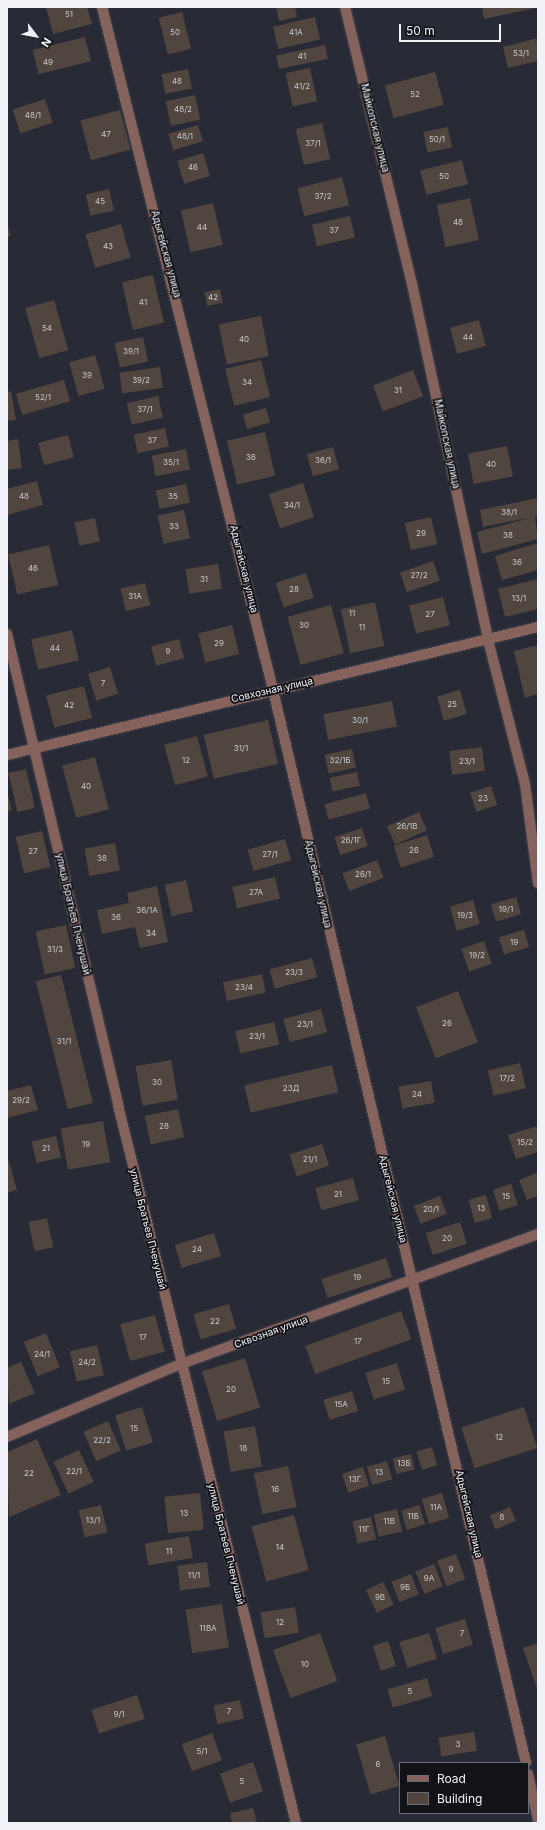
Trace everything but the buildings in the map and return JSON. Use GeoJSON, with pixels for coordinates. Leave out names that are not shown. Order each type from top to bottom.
{"type":"FeatureCollection","features":[{"type":"Feature","properties":{"kind":"street","name":"Адыгейская улица"},"geometry":{"type":"LineString","coordinates":[[102,7],[273,690],[526,1762]]}},
{"type":"Feature","properties":{"kind":"street","name":"Майкопская улица"},"geometry":{"type":"LineString","coordinates":[[345,7],[412,284],[488,640],[525,784],[538,883]]}},
{"type":"Feature","properties":{"kind":"street","name":"Совхозная улица"},"geometry":{"type":"LineString","coordinates":[[7,756],[273,690],[538,627]]}},
{"type":"Feature","properties":{"kind":"street","name":"улица Братьев Пченушай"},"geometry":{"type":"LineString","coordinates":[[7,634],[181,1364],[296,1823]]}},
{"type":"Feature","properties":{"kind":"street","name":"Сквозная улица"},"geometry":{"type":"LineString","coordinates":[[7,1437],[181,1364],[413,1281],[538,1234]]}},
{"type":"Feature","properties":{"kind":"street"},"geometry":{"type":"LineString","coordinates":[[529,1779],[538,1820]]}}]}
